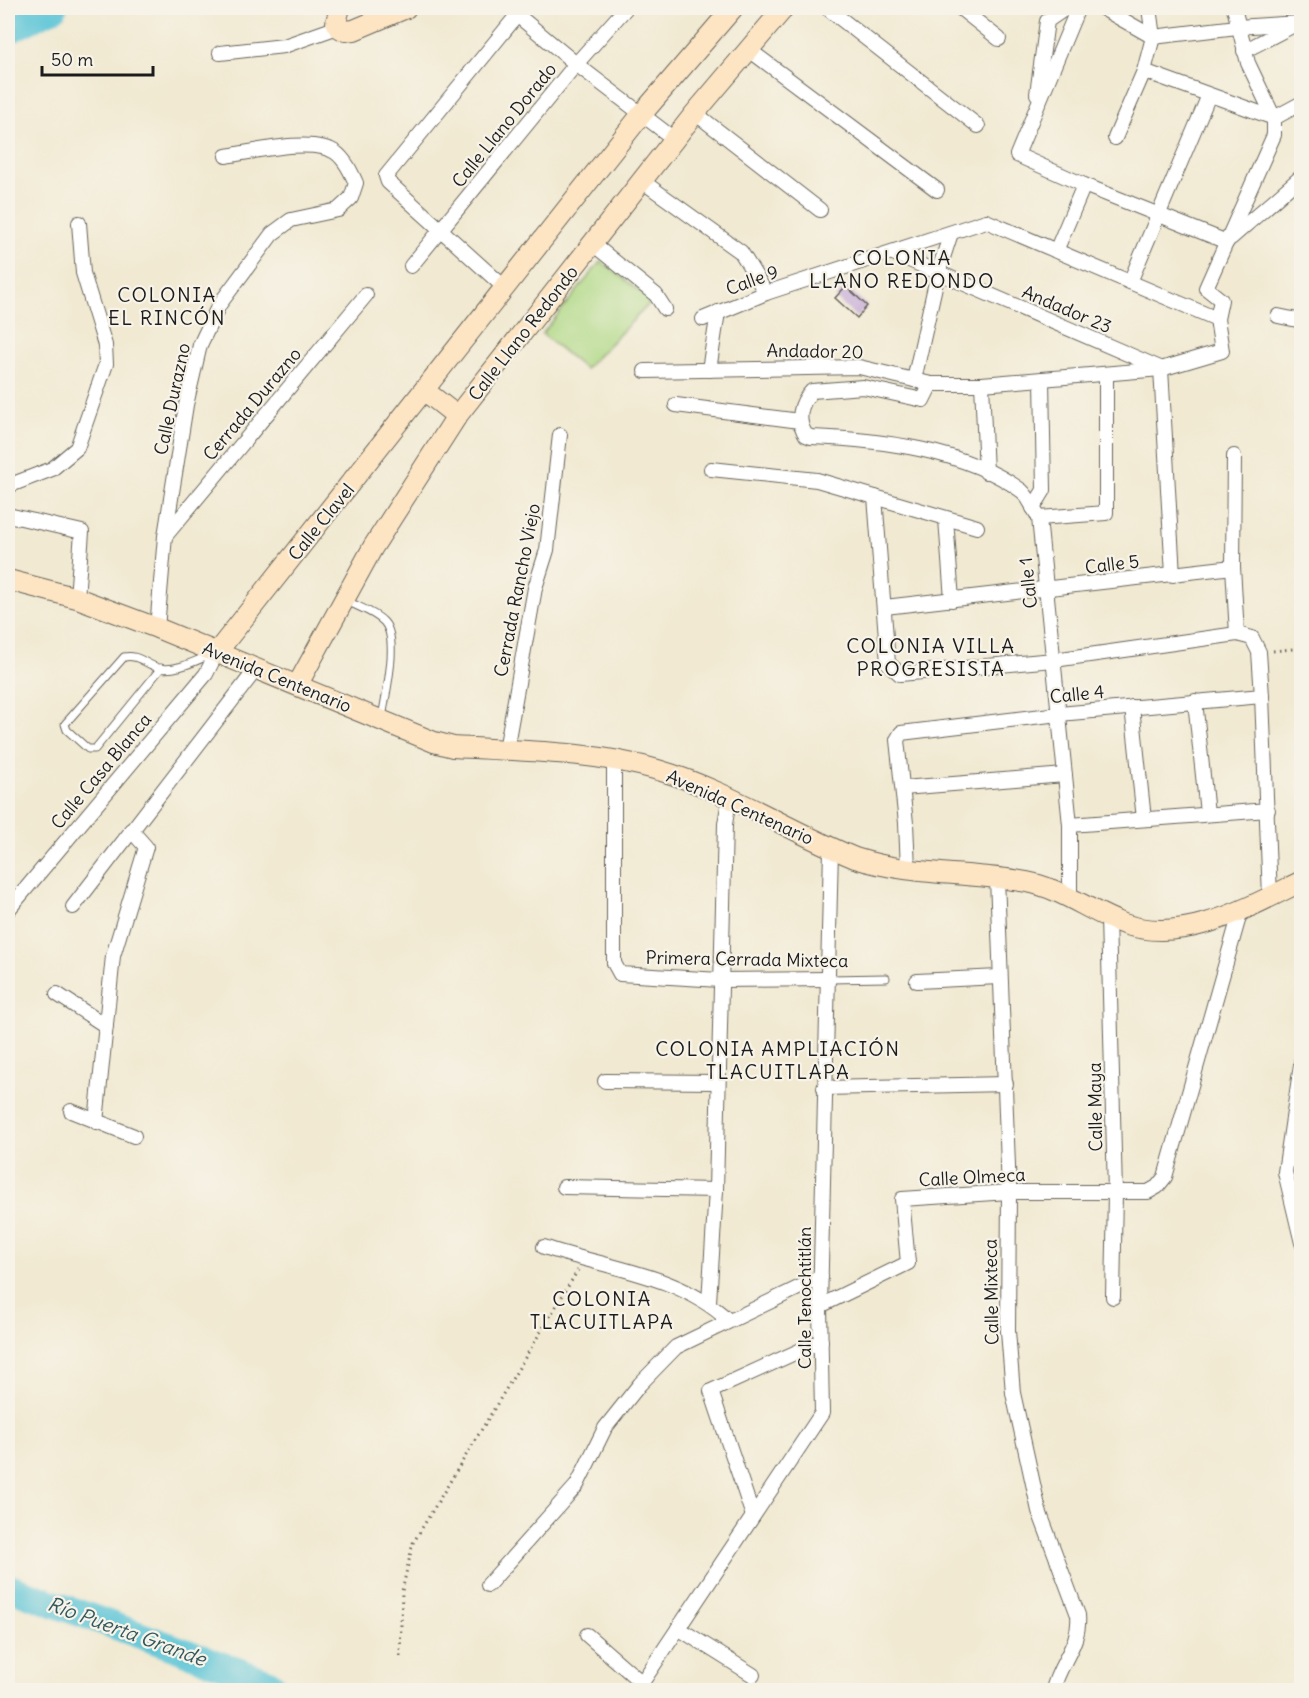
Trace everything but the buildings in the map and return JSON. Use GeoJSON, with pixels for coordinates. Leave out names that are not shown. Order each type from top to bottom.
{"type":"FeatureCollection","features":[{"type":"Feature","properties":{"kind":"street"},"geometry":{"type":"LineString","coordinates":[[220,52],[284,46],[339,17],[345,31],[354,30],[406,8]]}},
{"type":"Feature","properties":{"kind":"street","name":"Calle Llano Dorado"},"geometry":{"type":"LineString","coordinates":[[411,266],[576,64],[626,8]]}},
{"type":"Feature","properties":{"kind":"street"},"geometry":{"type":"LineString","coordinates":[[457,416],[425,391],[504,287],[641,115],[733,8]]}},
{"type":"Feature","properties":{"kind":"street","name":"Calle Llano Redondo"},"geometry":{"type":"LineString","coordinates":[[298,684],[373,547],[457,416],[674,140],[784,8]]}},
{"type":"Feature","properties":{"kind":"street"},"geometry":{"type":"LineString","coordinates":[[827,8],[978,126]]}},
{"type":"Feature","properties":{"kind":"street"},"geometry":{"type":"LineString","coordinates":[[960,8],[999,39]]}},
{"type":"Feature","properties":{"kind":"street"},"geometry":{"type":"LineString","coordinates":[[1034,114],[1047,21],[1066,8]]}},
{"type":"Feature","properties":{"kind":"street"},"geometry":{"type":"LineString","coordinates":[[1078,8],[1017,155],[1084,185],[1227,242]]}},
{"type":"Feature","properties":{"kind":"street"},"geometry":{"type":"LineString","coordinates":[[1102,8],[1153,37],[1300,22]]}},
{"type":"Feature","properties":{"kind":"street"},"geometry":{"type":"LineString","coordinates":[[1115,138],[1144,71],[1153,37],[1149,8]]}},
{"type":"Feature","properties":{"kind":"street"},"geometry":{"type":"LineString","coordinates":[[1084,185],[1056,251],[1217,319],[1221,300],[1206,288],[1274,135],[1274,118],[1244,51],[1234,8]]}},
{"type":"Feature","properties":{"kind":"street"},"geometry":{"type":"LineString","coordinates":[[504,287],[440,232],[388,182],[388,171],[519,11],[576,64],[674,140]]}},
{"type":"Feature","properties":{"kind":"street"},"geometry":{"type":"LineString","coordinates":[[1244,51],[1300,22]]}},
{"type":"Feature","properties":{"kind":"street"},"geometry":{"type":"LineString","coordinates":[[748,49],[937,190]]}},
{"type":"Feature","properties":{"kind":"street"},"geometry":{"type":"LineString","coordinates":[[1144,71],[1274,118],[1302,104]]}},
{"type":"Feature","properties":{"kind":"street"},"geometry":{"type":"LineString","coordinates":[[1130,282],[1209,95]]}},
{"type":"Feature","properties":{"kind":"street"},"geometry":{"type":"LineString","coordinates":[[696,113],[820,210]]}},
{"type":"Feature","properties":{"kind":"street","name":"Calle Durazno"},"geometry":{"type":"LineString","coordinates":[[157,628],[165,536],[186,405],[200,345],[219,305],[272,234],[291,220],[338,210],[351,198],[356,183],[347,165],[335,152],[321,147],[302,146],[226,156]]}},
{"type":"Feature","properties":{"kind":"street"},"geometry":{"type":"LineString","coordinates":[[1227,242],[1302,176]]}},
{"type":"Feature","properties":{"kind":"street"},"geometry":{"type":"LineString","coordinates":[[642,181],[741,252],[766,293]]}},
{"type":"Feature","properties":{"kind":"street","name":"Calle 9"},"geometry":{"type":"LineString","coordinates":[[703,319],[766,293],[893,254],[986,222],[1056,251]]}},
{"type":"Feature","properties":{"kind":"street"},"geometry":{"type":"LineString","coordinates":[[8,486],[52,469],[77,448],[106,364],[105,345],[83,273],[79,223]]}},
{"type":"Feature","properties":{"kind":"street"},"geometry":{"type":"LineString","coordinates":[[914,380],[938,273],[951,233]]}},
{"type":"Feature","properties":{"kind":"street"},"geometry":{"type":"LineString","coordinates":[[593,244],[656,295],[665,309]]}},
{"type":"Feature","properties":{"kind":"street","name":"Andador 23"},"geometry":{"type":"LineString","coordinates":[[893,254],[1161,369]]}},
{"type":"Feature","properties":{"kind":"street","name":"Cerrada Durazno"},"geometry":{"type":"LineString","coordinates":[[165,536],[366,295]]}},
{"type":"Feature","properties":{"kind":"street"},"geometry":{"type":"LineString","coordinates":[[709,370],[718,312]]}},
{"type":"Feature","properties":{"kind":"street"},"geometry":{"type":"LineString","coordinates":[[1278,316],[1302,321]]}},
{"type":"Feature","properties":{"kind":"street","name":"Andador 20"},"geometry":{"type":"LineString","coordinates":[[645,371],[859,367],[931,384],[982,384],[1161,369],[1222,351],[1217,319]]}},
{"type":"Feature","properties":{"kind":"street"},"geometry":{"type":"LineString","coordinates":[[1161,369],[1173,575]]}},
{"type":"Feature","properties":{"kind":"street"},"geometry":{"type":"LineString","coordinates":[[1036,513],[1106,513],[1106,374]]}},
{"type":"Feature","properties":{"kind":"street"},"geometry":{"type":"LineString","coordinates":[[1036,513],[1044,490],[1042,379]]}},
{"type":"Feature","properties":{"kind":"street"},"geometry":{"type":"LineString","coordinates":[[931,384],[923,400],[863,387],[812,391],[802,404],[800,421],[806,435],[811,437],[877,440],[970,464],[1023,492],[1036,513]]}},
{"type":"Feature","properties":{"kind":"street"},"geometry":{"type":"LineString","coordinates":[[982,384],[986,472]]}},
{"type":"Feature","properties":{"kind":"street","name":"Calle Clavel"},"geometry":{"type":"LineString","coordinates":[[217,652],[425,391]]}},
{"type":"Feature","properties":{"kind":"street"},"geometry":{"type":"LineString","coordinates":[[676,405],[800,421]]}},
{"type":"Feature","properties":{"kind":"street","name":"Cerrada Rancho Viejo"},"geometry":{"type":"LineString","coordinates":[[506,750],[535,588],[546,550],[560,435]]}},
{"type":"Feature","properties":{"kind":"street"},"geometry":{"type":"LineString","coordinates":[[1234,456],[1233,567],[1237,634],[1252,638],[1259,652],[1268,810],[1270,897]]}},
{"type":"Feature","properties":{"kind":"street"},"geometry":{"type":"LineString","coordinates":[[711,469],[817,480],[978,527]]}},
{"type":"Feature","properties":{"kind":"street"},"geometry":{"type":"LineString","coordinates":[[874,496],[885,607]]}},
{"type":"Feature","properties":{"kind":"street","name":"Calle 1"},"geometry":{"type":"LineString","coordinates":[[1036,513],[1047,590],[1070,825],[1070,896]]}},
{"type":"Feature","properties":{"kind":"street"},"geometry":{"type":"LineString","coordinates":[[8,515],[82,532],[77,598]]}},
{"type":"Feature","properties":{"kind":"street"},"geometry":{"type":"LineString","coordinates":[[946,519],[952,600]]}},
{"type":"Feature","properties":{"kind":"street","name":"Calle 5"},"geometry":{"type":"LineString","coordinates":[[885,607],[1233,567]]}},
{"type":"Feature","properties":{"kind":"street","name":"Avenida Centenario"},"geometry":{"type":"LineString","coordinates":[[8,580],[77,598],[157,628],[298,684],[434,742],[453,747],[614,761],[659,770],[729,800],[831,849],[880,866],[997,878],[1050,887],[1125,924],[1180,929],[1241,910],[1302,881]]}},
{"type":"Feature","properties":{"kind":"street","name":"Calle 4"},"geometry":{"type":"LineString","coordinates":[[885,607],[888,663],[900,674],[1054,660],[1237,634]]}},
{"type":"Feature","properties":{"kind":"street","name":"Calle Casa Blanca"},"geometry":{"type":"LineString","coordinates":[[8,910],[206,674],[217,652]]}},
{"type":"Feature","properties":{"kind":"street"},"geometry":{"type":"LineString","coordinates":[[73,907],[130,830],[240,693],[257,668]]}},
{"type":"Feature","properties":{"kind":"street","name":"Calle 4"},"geometry":{"type":"LineString","coordinates":[[903,788],[898,736],[901,733],[1059,714],[1262,696]]}},
{"type":"Feature","properties":{"kind":"street"},"geometry":{"type":"LineString","coordinates":[[1195,701],[1207,813]]}},
{"type":"Feature","properties":{"kind":"street"},"geometry":{"type":"LineString","coordinates":[[1132,707],[1144,819]]}},
{"type":"Feature","properties":{"kind":"street","name":"Primera Cerrada Mixteca"},"geometry":{"type":"LineString","coordinates":[[614,761],[614,963],[620,974],[720,980],[829,979]]}},
{"type":"Feature","properties":{"kind":"street"},"geometry":{"type":"LineString","coordinates":[[908,869],[903,788],[1065,775]]}},
{"type":"Feature","properties":{"kind":"street"},"geometry":{"type":"LineString","coordinates":[[709,1302],[716,1190],[725,824],[729,800]]}},
{"type":"Feature","properties":{"kind":"street"},"geometry":{"type":"LineString","coordinates":[[1070,825],[1268,810]]}},
{"type":"Feature","properties":{"kind":"street"},"geometry":{"type":"LineString","coordinates":[[96,1122],[113,956],[146,847],[130,830]]}},
{"type":"Feature","properties":{"kind":"street","name":"Calle Tenochtitlán"},"geometry":{"type":"LineString","coordinates":[[640,1687],[822,1413],[820,1306],[831,849]]}},
{"type":"Feature","properties":{"kind":"street","name":"Calle Mixteca"},"geometry":{"type":"LineString","coordinates":[[997,878],[1009,1192],[1008,1331],[1013,1393],[1039,1511],[1078,1615],[1079,1630],[1075,1644],[1056,1676],[1053,1690]]}},
{"type":"Feature","properties":{"kind":"street","name":"Calle Olmeca"},"geometry":{"type":"LineString","coordinates":[[820,1306],[908,1263],[902,1199],[1009,1192],[1148,1192],[1157,1187],[1165,1177],[1241,910]]}},
{"type":"Feature","properties":{"kind":"street","name":"Calle Maya"},"geometry":{"type":"LineString","coordinates":[[1108,916],[1114,1193],[1113,1297]]}},
{"type":"Feature","properties":{"kind":"street"},"geometry":{"type":"LineString","coordinates":[[917,981],[999,977]]}},
{"type":"Feature","properties":{"kind":"street"},"geometry":{"type":"LineString","coordinates":[[57,994],[106,1026]]}},
{"type":"Feature","properties":{"kind":"street"},"geometry":{"type":"LineString","coordinates":[[1302,1058],[1285,1172],[1302,1243]]}},
{"type":"Feature","properties":{"kind":"street"},"geometry":{"type":"LineString","coordinates":[[605,1081],[718,1082]]}},
{"type":"Feature","properties":{"kind":"street"},"geometry":{"type":"LineString","coordinates":[[824,1088],[1006,1084]]}},
{"type":"Feature","properties":{"kind":"street"},"geometry":{"type":"LineString","coordinates":[[71,1111],[134,1136]]}},
{"type":"Feature","properties":{"kind":"street"},"geometry":{"type":"LineString","coordinates":[[564,1187],[716,1190]]}},
{"type":"Feature","properties":{"kind":"street"},"geometry":{"type":"LineString","coordinates":[[544,1247],[584,1261],[660,1280],[709,1302],[728,1320]]}},
{"type":"Feature","properties":{"kind":"street"},"geometry":{"type":"LineString","coordinates":[[488,1585],[577,1485],[605,1428],[640,1384],[676,1347],[821,1277]]}},
{"type":"Feature","properties":{"kind":"street"},"geometry":{"type":"LineString","coordinates":[[753,1516],[711,1391],[820,1341]]}},
{"type":"Feature","properties":{"kind":"street"},"geometry":{"type":"LineString","coordinates":[[678,1628],[753,1675]]}},
{"type":"Feature","properties":{"kind":"street"},"geometry":{"type":"LineString","coordinates":[[587,1635],[640,1687]]}},
{"type":"Feature","properties":{"kind":"lane"},"geometry":{"type":"LineString","coordinates":[[345,600],[383,621],[389,631],[392,644],[382,721]]}},
{"type":"Feature","properties":{"kind":"lane"},"geometry":{"type":"LineString","coordinates":[[161,668],[95,749],[87,750],[67,730],[65,724],[123,657],[133,655],[161,668],[180,667],[217,652]]}},
{"type":"Feature","properties":{"kind":"lane","name":"Primera Cerrada Mixteca"},"geometry":{"type":"LineString","coordinates":[[829,979],[886,978]]}},
{"type":"Feature","properties":{"kind":"path"},"geometry":{"type":"LineString","coordinates":[[1259,652],[1302,648]]}},
{"type":"Feature","properties":{"kind":"path"},"geometry":{"type":"LineString","coordinates":[[400,1656],[402,1591],[413,1543],[584,1261]]}},
{"type":"Feature","properties":{"kind":"green space"},"geometry":{"type":"Polygon","coordinates":[[[601,261],[652,301],[585,369],[542,334],[601,261]]]}},
{"type":"Feature","properties":{"kind":"waterway"},"geometry":{"type":"LineString","coordinates":[[8,31],[54,8]]}},
{"type":"Feature","properties":{"kind":"waterway","name":"Río Puerta Grande"},"geometry":{"type":"LineString","coordinates":[[8,1587],[268,1682],[278,1690]]}},
{"type":"Feature","properties":{"kind":"district","name":"COLONIA LLANO REDONDO"},"geometry":{"type":"Point","coordinates":[902,268]}},
{"type":"Feature","properties":{"kind":"district","name":"COLONIA EL RINCÓN"},"geometry":{"type":"Point","coordinates":[167,306]}},
{"type":"Feature","properties":{"kind":"district","name":"COLONIA VILLA PROGRESISTA"},"geometry":{"type":"Point","coordinates":[931,656]}},
{"type":"Feature","properties":{"kind":"district","name":"COLONIA AMPLIACIÓN TLACUITLAPA"},"geometry":{"type":"Point","coordinates":[778,1060]}},
{"type":"Feature","properties":{"kind":"district","name":"COLONIA TLACUITLAPA"},"geometry":{"type":"Point","coordinates":[602,1310]}}]}
